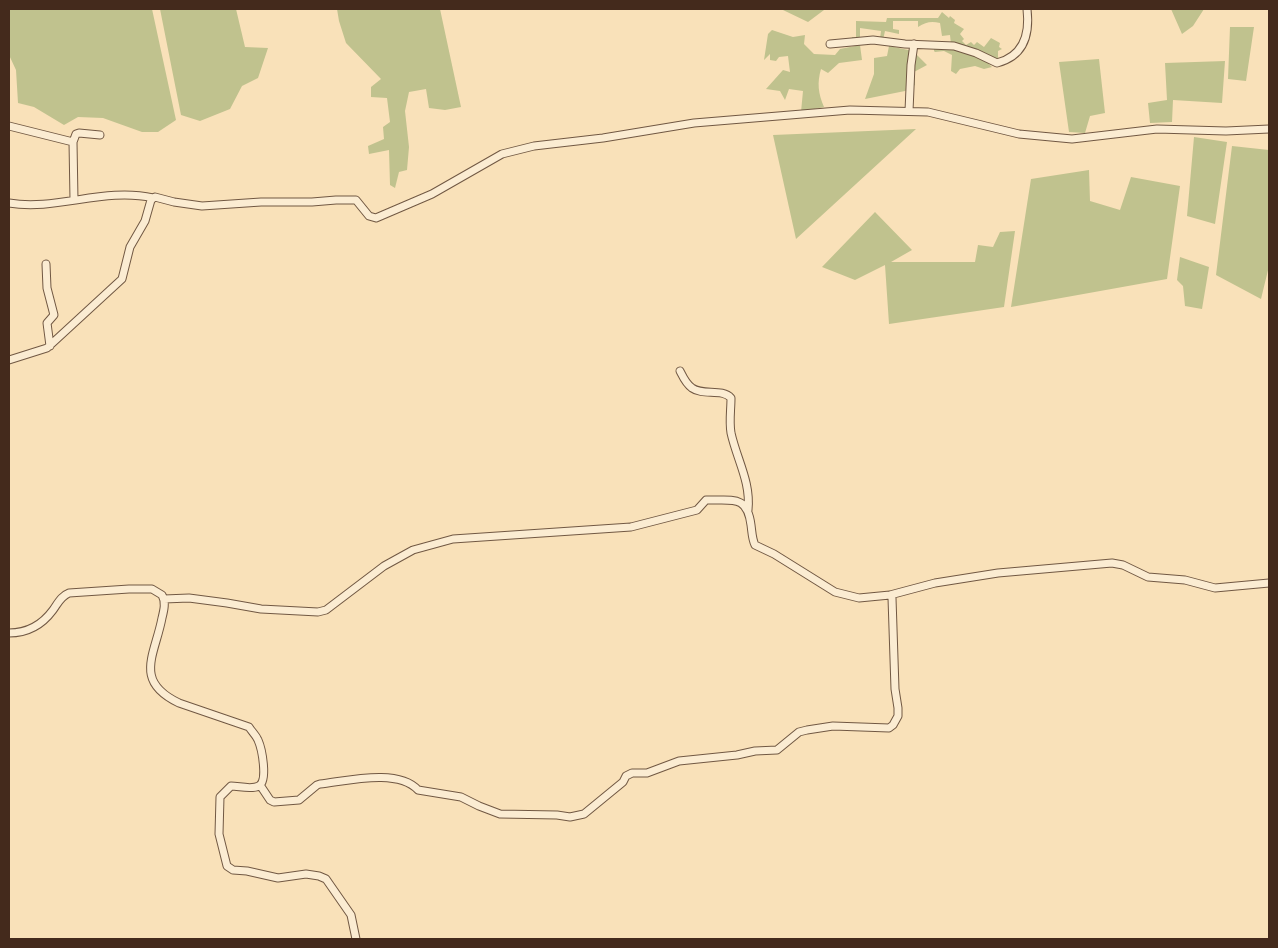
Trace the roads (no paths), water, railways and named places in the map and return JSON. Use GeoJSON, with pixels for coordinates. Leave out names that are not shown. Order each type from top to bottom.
{"type":"FeatureCollection","features":[{"type":"Feature","properties":{"kind":"street"},"geometry":{"type":"LineString","coordinates":[[830,44],[865,40],[954,46],[976,53],[992,62],[1001,62],[1015,53],[1025,41],[1028,32],[1028,9]]}},
{"type":"Feature","properties":{"kind":"street"},"geometry":{"type":"LineString","coordinates":[[909,111],[914,44]]}},
{"type":"Feature","properties":{"kind":"street"},"geometry":{"type":"LineString","coordinates":[[9,203],[36,205],[113,194],[161,198],[202,206],[261,202],[356,200],[369,216],[376,218],[432,194],[502,154],[521,148],[603,138],[701,122],[850,110],[936,113],[1027,136],[1072,139],[1157,129],[1226,131],[1269,129]]}},
{"type":"Feature","properties":{"kind":"street"},"geometry":{"type":"LineString","coordinates":[[9,126],[73,142]]}},
{"type":"Feature","properties":{"kind":"street"},"geometry":{"type":"LineString","coordinates":[[74,200],[73,142],[76,134],[79,132],[100,135]]}},
{"type":"Feature","properties":{"kind":"street"},"geometry":{"type":"LineString","coordinates":[[9,360],[50,346],[122,279],[130,247],[145,221],[153,198]]}},
{"type":"Feature","properties":{"kind":"street"},"geometry":{"type":"LineString","coordinates":[[46,264],[47,288],[54,316],[47,322],[50,346]]}},
{"type":"Feature","properties":{"kind":"street"},"geometry":{"type":"LineString","coordinates":[[680,371],[694,389],[727,394],[731,398],[730,425],[734,444],[748,484],[750,494],[748,510],[753,539],[757,546],[774,554],[830,590],[840,594],[859,598],[890,595],[935,583],[980,576],[1112,563],[1123,565],[1148,577],[1185,580],[1215,588],[1269,583]]}},
{"type":"Feature","properties":{"kind":"street"},"geometry":{"type":"LineString","coordinates":[[9,633],[34,628],[48,617],[64,595],[114,589],[152,589],[167,598],[202,600],[261,610],[318,612],[326,610],[384,566],[412,550],[453,540],[631,527],[697,510],[706,500],[739,502],[746,506],[748,510]]}},
{"type":"Feature","properties":{"kind":"street"},"geometry":{"type":"LineString","coordinates":[[167,598],[149,670],[154,683],[170,698],[179,703],[248,727],[256,736],[261,748],[264,770],[262,788],[274,802],[303,798],[320,784],[384,777],[413,784],[418,790],[462,797],[500,814],[557,815],[570,818],[584,814],[623,782],[626,776],[632,773],[648,773],[679,761],[776,750],[799,732],[807,730],[833,726],[889,728],[894,725],[898,716],[898,708],[895,689],[892,598],[890,595]]}},
{"type":"Feature","properties":{"kind":"street"},"geometry":{"type":"LineString","coordinates":[[262,788],[231,786],[220,797],[219,834],[227,866],[233,870],[278,878],[306,874],[323,878],[329,882],[350,913],[358,937]]}}]}
